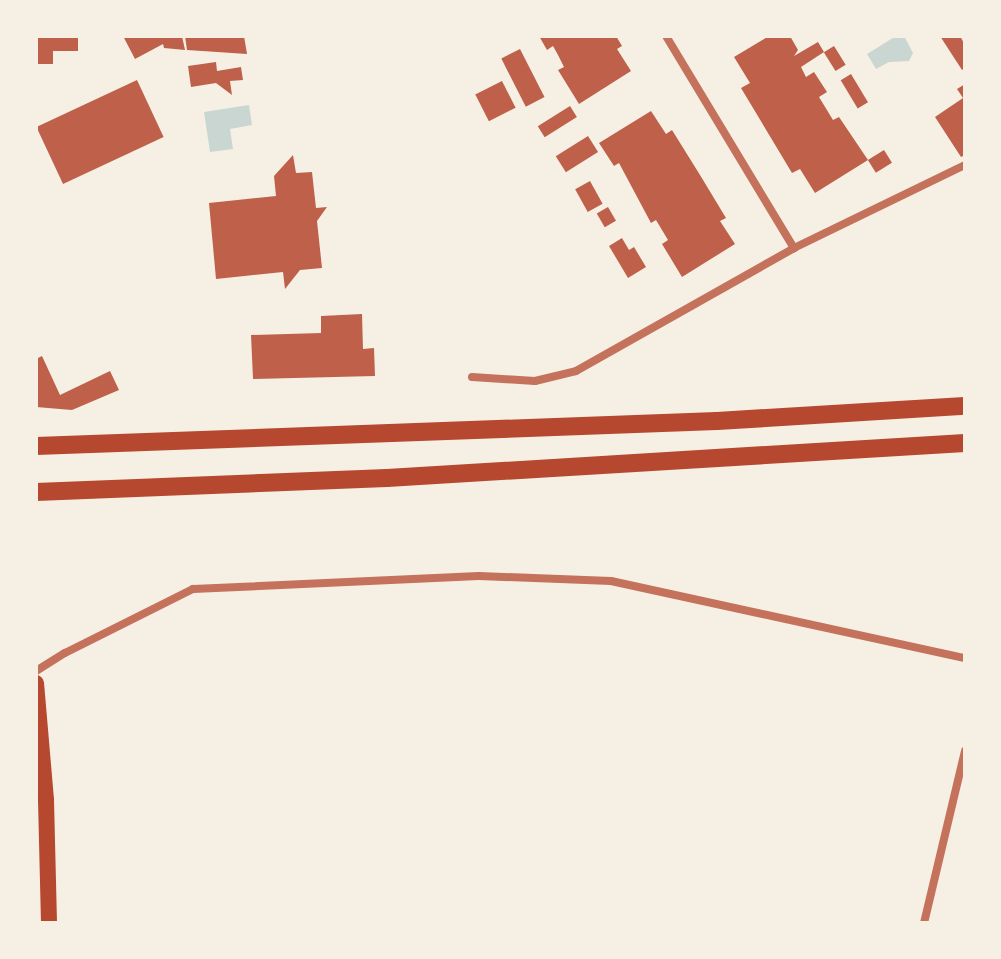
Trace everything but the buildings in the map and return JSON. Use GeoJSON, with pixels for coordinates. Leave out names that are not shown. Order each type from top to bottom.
{"type":"FeatureCollection","features":[{"type":"Feature","properties":{"kind":"highway"},"geometry":{"type":"LineString","coordinates":[[36,446],[717,421],[965,406]]}},
{"type":"Feature","properties":{"kind":"highway"},"geometry":{"type":"LineString","coordinates":[[36,492],[387,478],[965,443]]}},
{"type":"Feature","properties":{"kind":"main road"},"geometry":{"type":"LineString","coordinates":[[36,683],[46,800],[41,868],[49,923]]}},
{"type":"Feature","properties":{"kind":"street"},"geometry":{"type":"LineString","coordinates":[[666,36],[794,248]]}},
{"type":"Feature","properties":{"kind":"street"},"geometry":{"type":"LineString","coordinates":[[472,377],[535,381],[576,371],[794,248],[965,165]]}},
{"type":"Feature","properties":{"kind":"street"},"geometry":{"type":"LineString","coordinates":[[36,671],[65,653],[193,589],[479,576],[611,581],[965,658]]}},
{"type":"Feature","properties":{"kind":"street"},"geometry":{"type":"LineString","coordinates":[[924,923],[965,751]]}},
{"type":"Feature","properties":{"kind":"shaded area"},"geometry":{"type":"Polygon","coordinates":[[[896,36],[904,36],[913,53],[909,61],[889,62],[876,69],[867,54],[896,36]]]}},
{"type":"Feature","properties":{"kind":"shaded area"},"geometry":{"type":"Polygon","coordinates":[[[249,105],[252,125],[230,129],[233,149],[210,152],[204,112],[249,105]]]}}]}
